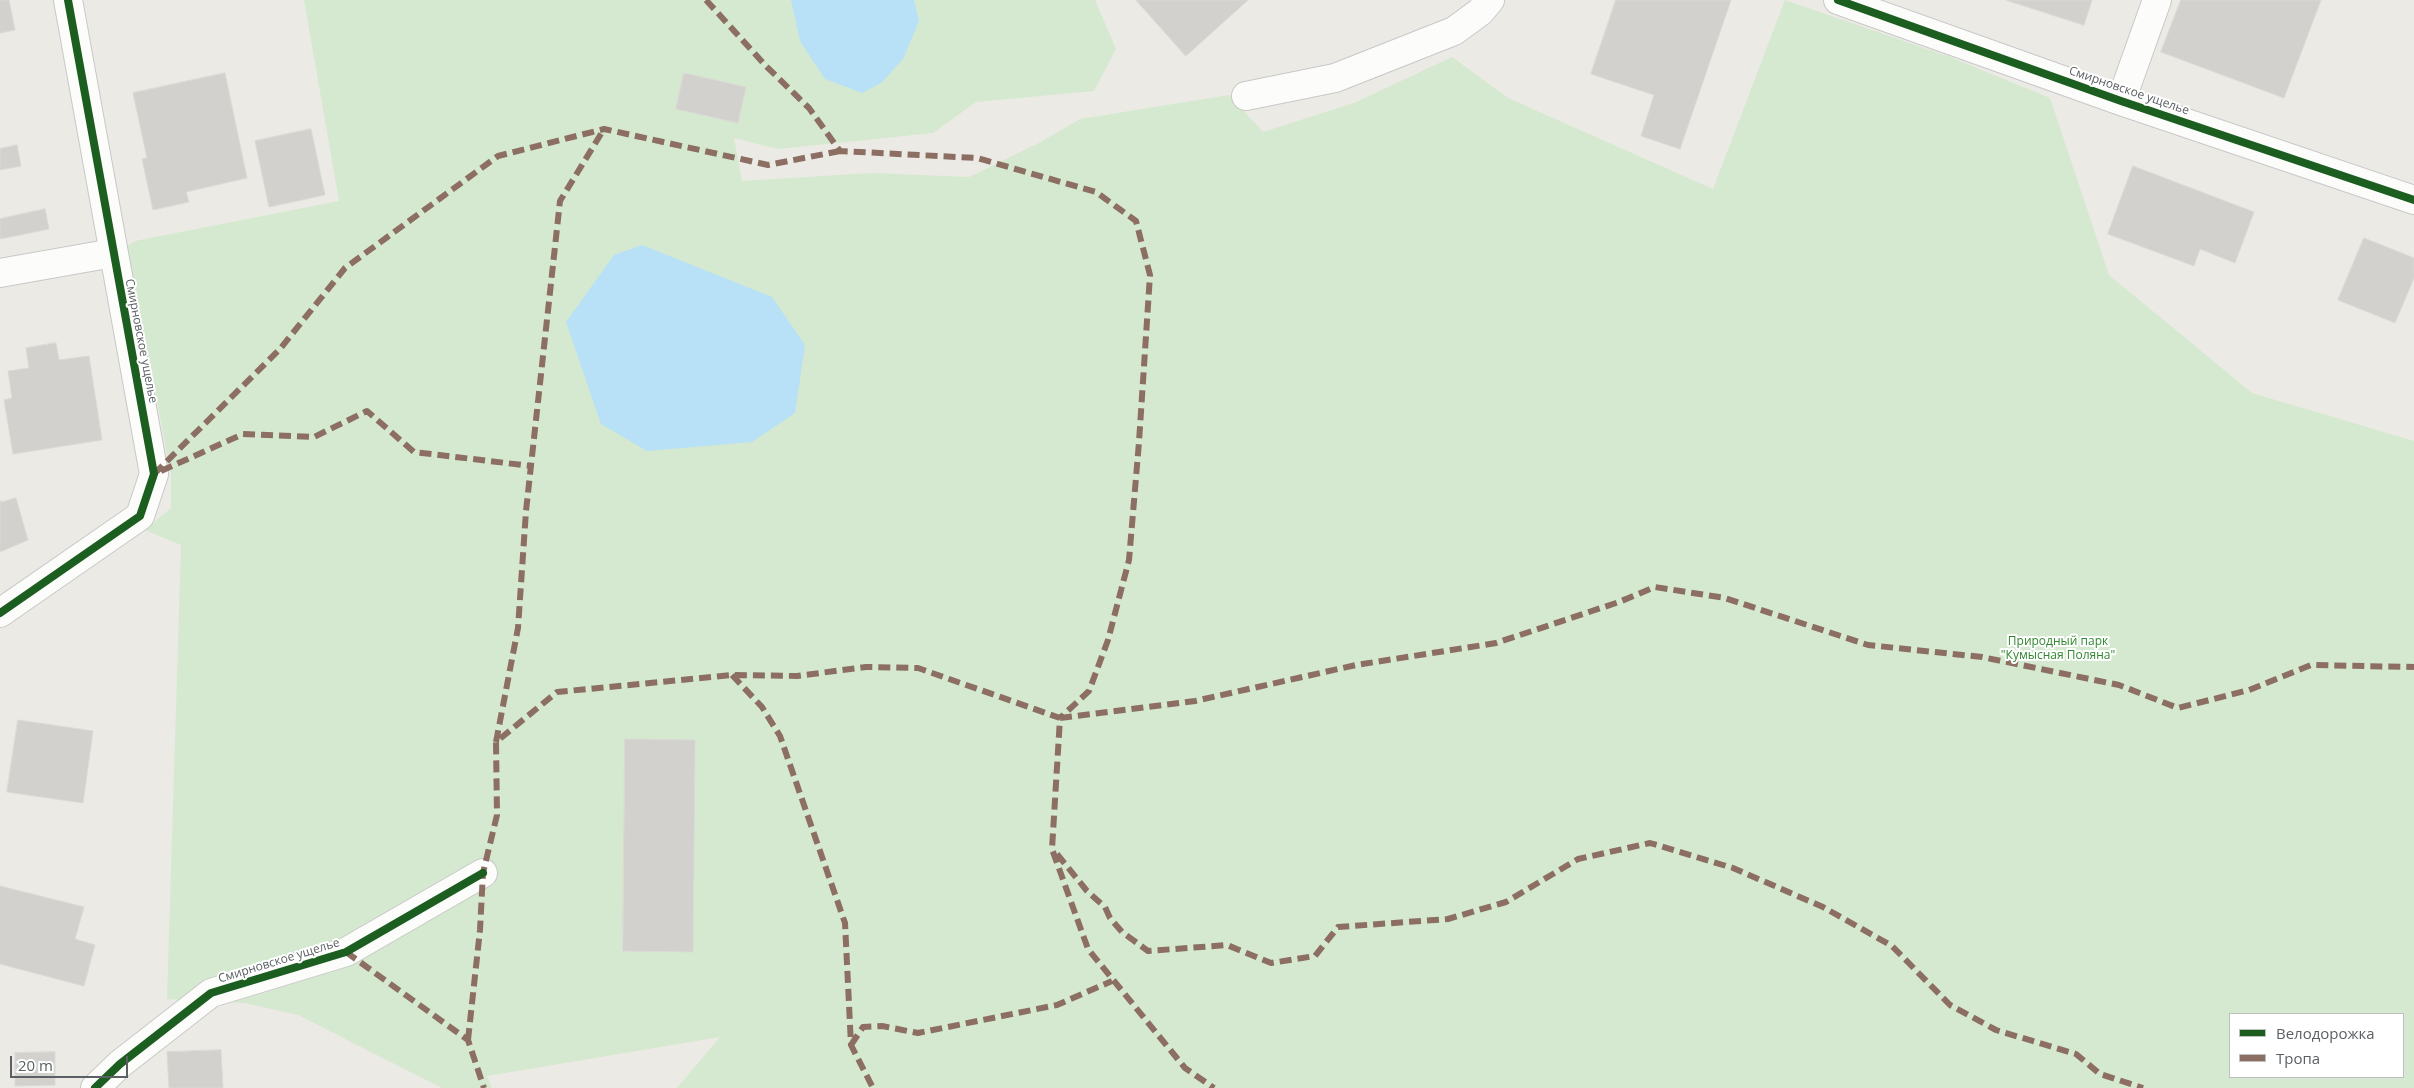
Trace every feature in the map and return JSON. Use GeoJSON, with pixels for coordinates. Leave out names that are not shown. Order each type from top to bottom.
{"type":"FeatureCollection","features":[{"type":"Feature","properties":{"kind":"street","name":"Смирновское ущелье"},"geometry":{"type":"LineString","coordinates":[[0,613],[140,516],[154,474],[68,0]]}},
{"type":"Feature","properties":{"kind":"street"},"geometry":{"type":"LineString","coordinates":[[1246,96],[1335,78],[1454,31],[1480,12],[1490,0]]}},
{"type":"Feature","properties":{"kind":"street","name":"Смирновское ущелье"},"geometry":{"type":"LineString","coordinates":[[1838,0],[2121,101],[2414,200]]}},
{"type":"Feature","properties":{"kind":"street","name":"Смирновское ущелье"},"geometry":{"type":"LineString","coordinates":[[2121,101],[2157,0]]}},
{"type":"Feature","properties":{"kind":"street"},"geometry":{"type":"LineString","coordinates":[[0,273],[113,253]]}},
{"type":"Feature","properties":{"kind":"street","name":"Смирновское ущелье"},"geometry":{"type":"LineString","coordinates":[[96,1088],[120,1064],[211,993],[346,952],[483,873]]}},
{"type":"Feature","properties":{"kind":"green space","name":"Природный парк \"Кумысная Поляна\""},"geometry":{"type":"Polygon","coordinates":[[[304,0],[1095,0],[1116,49],[1094,91],[976,102],[933,133],[778,149],[734,138],[742,181],[872,173],[969,177],[1039,143],[1080,119],[1229,95],[1263,132],[1354,103],[1452,57],[1508,98],[1713,189],[1785,0],[1950,57],[2050,98],[2109,275],[2252,393],[2414,441],[2414,1088],[677,1088],[720,1037],[487,1076],[492,1088],[442,1088],[298,1015],[245,1003],[167,999],[181,545],[145,530],[171,508],[171,474],[127,246],[135,241],[339,201],[304,0]]]}},
{"type":"Feature","properties":{"kind":"water"},"geometry":{"type":"Polygon","coordinates":[[[791,0],[914,0],[919,21],[903,59],[881,83],[862,93],[825,79],[800,41],[791,0]]]}},
{"type":"Feature","properties":{"kind":"water"},"geometry":{"type":"Polygon","coordinates":[[[642,245],[772,297],[805,345],[795,413],[752,442],[647,451],[601,424],[566,322],[614,255],[642,245]]]}},
{"type":"Feature","properties":{"kind":"building"},"geometry":{"type":"Polygon","coordinates":[[[0,0],[9,0],[15,30],[0,33],[0,0]]]}},
{"type":"Feature","properties":{"kind":"building"},"geometry":{"type":"Polygon","coordinates":[[[1136,0],[1248,0],[1186,56],[1136,0]]]}},
{"type":"Feature","properties":{"kind":"building"},"geometry":{"type":"Polygon","coordinates":[[[1616,0],[1731,0],[1680,149],[1641,136],[1654,95],[1591,74],[1616,0]]]}},
{"type":"Feature","properties":{"kind":"building"},"geometry":{"type":"Polygon","coordinates":[[[2006,0],[2092,0],[2084,25],[2006,0]]]}},
{"type":"Feature","properties":{"kind":"building"},"geometry":{"type":"Polygon","coordinates":[[[2181,0],[2321,0],[2284,98],[2161,52],[2181,0]]]}},
{"type":"Feature","properties":{"kind":"building"},"geometry":{"type":"Polygon","coordinates":[[[225,73],[247,178],[186,192],[189,202],[153,210],[142,159],[147,158],[133,93],[225,73]]]}},
{"type":"Feature","properties":{"kind":"building"},"geometry":{"type":"Polygon","coordinates":[[[684,73],[746,87],[738,123],[676,109],[684,73]]]}},
{"type":"Feature","properties":{"kind":"building"},"geometry":{"type":"Polygon","coordinates":[[[311,129],[325,195],[269,207],[255,141],[311,129]]]}},
{"type":"Feature","properties":{"kind":"building"},"geometry":{"type":"Polygon","coordinates":[[[17,145],[21,166],[0,170],[0,149],[17,145]]]}},
{"type":"Feature","properties":{"kind":"building"},"geometry":{"type":"Polygon","coordinates":[[[2133,166],[2254,212],[2235,263],[2200,249],[2194,266],[2108,234],[2133,166]]]}},
{"type":"Feature","properties":{"kind":"building"},"geometry":{"type":"Polygon","coordinates":[[[45,209],[49,229],[0,239],[0,219],[45,209]]]}},
{"type":"Feature","properties":{"kind":"building"},"geometry":{"type":"Polygon","coordinates":[[[2364,238],[2414,258],[2414,278],[2395,323],[2338,300],[2364,238]]]}},
{"type":"Feature","properties":{"kind":"building"},"geometry":{"type":"Polygon","coordinates":[[[56,343],[59,360],[89,356],[102,440],[13,454],[4,400],[12,398],[8,371],[29,368],[26,348],[56,343]]]}},
{"type":"Feature","properties":{"kind":"building"},"geometry":{"type":"Polygon","coordinates":[[[16,498],[28,540],[0,552],[0,500],[1,502],[16,498]]]}},
{"type":"Feature","properties":{"kind":"building"},"geometry":{"type":"Polygon","coordinates":[[[18,720],[93,731],[83,803],[7,792],[18,720]]]}},
{"type":"Feature","properties":{"kind":"building"},"geometry":{"type":"Polygon","coordinates":[[[625,739],[695,740],[693,952],[623,951],[625,739]]]}},
{"type":"Feature","properties":{"kind":"building"},"geometry":{"type":"Polygon","coordinates":[[[0,886],[84,907],[75,939],[95,945],[84,986],[0,964],[0,886]]]}},
{"type":"Feature","properties":{"kind":"building"},"geometry":{"type":"Polygon","coordinates":[[[221,1050],[223,1088],[169,1088],[167,1052],[221,1050]]]}},
{"type":"Feature","properties":{"kind":"building"},"geometry":{"type":"Polygon","coordinates":[[[55,1052],[55,1085],[15,1086],[15,1053],[55,1052]]]}},
{"type":"Feature","properties":{"kind":"marked path"},"geometry":{"type":"LineString","coordinates":[[706,0],[766,66],[809,108],[840,151],[977,158],[1096,192],[1136,221],[1150,275],[1129,560],[1108,640],[1089,691],[1060,718]]}},
{"type":"Feature","properties":{"kind":"marked path"},"geometry":{"type":"LineString","coordinates":[[154,474],[280,349],[345,268],[498,156],[604,129],[768,165],[840,151]]}},
{"type":"Feature","properties":{"kind":"marked path"},"geometry":{"type":"LineString","coordinates":[[496,742],[518,628],[526,511],[560,201],[604,129]]}},
{"type":"Feature","properties":{"kind":"marked path"},"geometry":{"type":"LineString","coordinates":[[161,471],[243,434],[314,437],[367,411],[414,452],[531,466]]}},
{"type":"Feature","properties":{"kind":"marked path"},"geometry":{"type":"LineString","coordinates":[[1060,718],[1195,701],[1356,665],[1496,643],[1619,602],[1655,587],[1725,598],[1868,645],[1982,657],[2119,685],[2178,708],[2249,690],[2311,665],[2414,667]]}},
{"type":"Feature","properties":{"kind":"marked path"},"geometry":{"type":"LineString","coordinates":[[468,1040],[480,930],[483,873],[497,815],[496,742],[557,692],[732,675],[797,676],[866,667],[918,668],[1060,718],[1052,849],[1088,949],[1185,1068],[1214,1088]]}},
{"type":"Feature","properties":{"kind":"marked path"},"geometry":{"type":"LineString","coordinates":[[732,675],[762,707],[780,736],[845,923],[851,1045],[873,1088]]}},
{"type":"Feature","properties":{"kind":"marked path"},"geometry":{"type":"LineString","coordinates":[[1057,854],[1087,891],[1105,907],[1110,918],[1122,932],[1148,951],[1227,945],[1271,963],[1315,956],[1338,927],[1448,919],[1506,902],[1578,859],[1650,843],[1733,868],[1823,907],[1892,946],[1950,1005],[1996,1030],[2076,1054],[2100,1074],[2143,1088]]}},
{"type":"Feature","properties":{"kind":"marked path"},"geometry":{"type":"LineString","coordinates":[[346,952],[468,1040],[484,1088]]}},
{"type":"Feature","properties":{"kind":"marked path"},"geometry":{"type":"LineString","coordinates":[[851,1045],[863,1027],[882,1026],[918,1033],[1057,1005],[1112,981]]}},
{"type":"Feature","properties":{"kind":"cycle path"},"geometry":{"type":"LineString","coordinates":[[0,613],[140,516],[154,474],[68,0]]}},
{"type":"Feature","properties":{"kind":"cycle path"},"geometry":{"type":"LineString","coordinates":[[1838,0],[2121,101],[2414,200]]}},
{"type":"Feature","properties":{"kind":"cycle path"},"geometry":{"type":"LineString","coordinates":[[95,1088],[120,1064],[211,993],[346,952],[483,873]]}}]}
